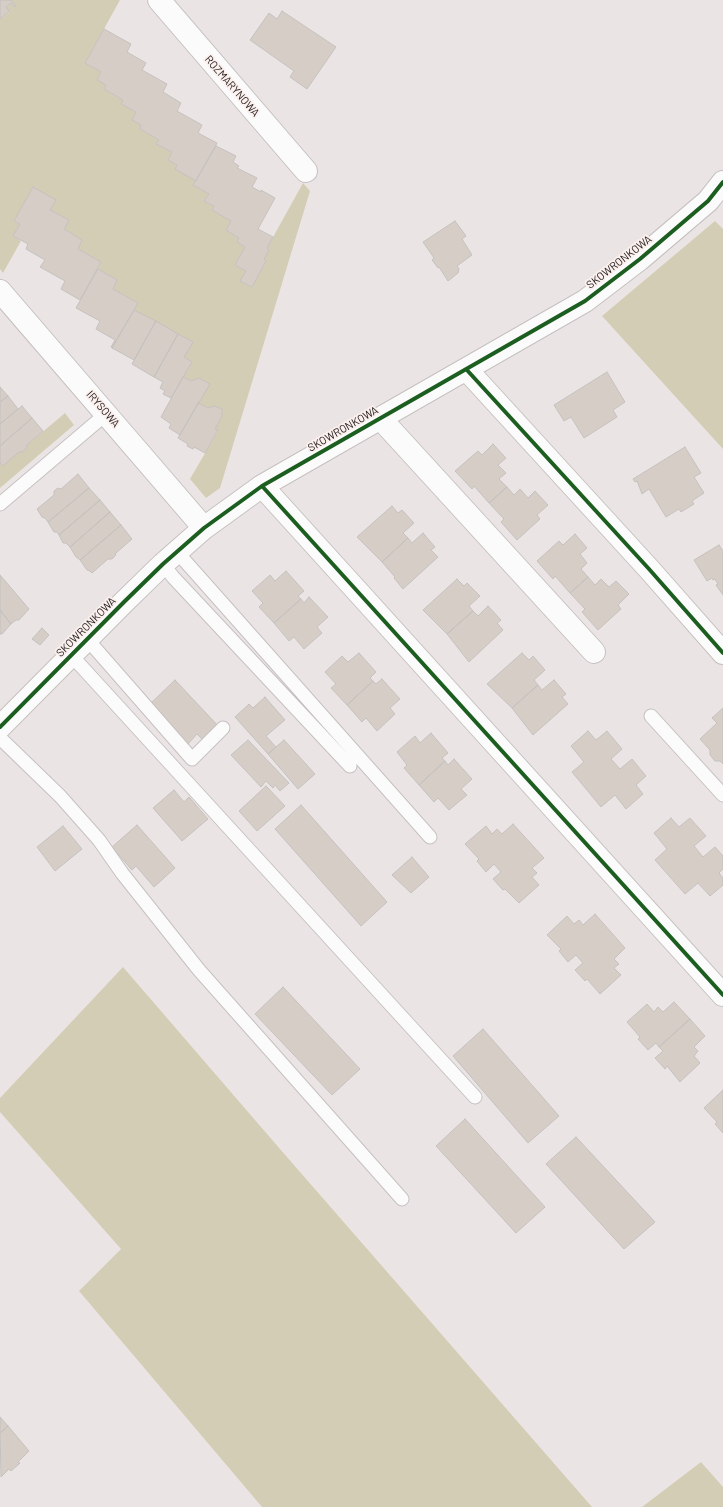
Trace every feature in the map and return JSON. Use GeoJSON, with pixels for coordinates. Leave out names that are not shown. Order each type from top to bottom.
{"type":"FeatureCollection","features":[{"type":"Feature","properties":{"kind":"street","name":"ROZMARYNOWA"},"geometry":{"type":"LineString","coordinates":[[159,0],[306,171]]}},
{"type":"Feature","properties":{"kind":"street","name":"SKOWRONKOWA"},"geometry":{"type":"LineString","coordinates":[[0,727],[170,558],[204,528],[262,486],[585,301],[640,259],[708,201],[723,182]]}},
{"type":"Feature","properties":{"kind":"street","name":"IRYSOWA"},"geometry":{"type":"LineString","coordinates":[[0,291],[204,528]]}},
{"type":"Feature","properties":{"kind":"street"},"geometry":{"type":"LineString","coordinates":[[466,369],[644,564],[723,654]]}},
{"type":"Feature","properties":{"kind":"street"},"geometry":{"type":"LineString","coordinates":[[380,418],[594,652]]}},
{"type":"Feature","properties":{"kind":"street"},"geometry":{"type":"LineString","coordinates":[[262,486],[723,995]]}},
{"type":"Feature","properties":{"kind":"lane"},"geometry":{"type":"LineString","coordinates":[[0,504],[106,414]]}},
{"type":"Feature","properties":{"kind":"lane"},"geometry":{"type":"LineString","coordinates":[[170,558],[350,766]]}},
{"type":"Feature","properties":{"kind":"lane"},"geometry":{"type":"LineString","coordinates":[[170,558],[430,837]]}},
{"type":"Feature","properties":{"kind":"lane"},"geometry":{"type":"LineString","coordinates":[[87,639],[192,759],[223,728]]}},
{"type":"Feature","properties":{"kind":"lane"},"geometry":{"type":"LineString","coordinates":[[71,655],[475,1097]]}},
{"type":"Feature","properties":{"kind":"lane"},"geometry":{"type":"LineString","coordinates":[[651,716],[723,795]]}},
{"type":"Feature","properties":{"kind":"lane"},"geometry":{"type":"LineString","coordinates":[[0,738],[60,796],[99,840],[122,873],[199,970],[402,1199]]}},
{"type":"Feature","properties":{"kind":"shaded area"},"geometry":{"type":"Polygon","coordinates":[[[11,0],[120,0],[85,63],[101,72],[97,80],[106,85],[104,89],[123,100],[121,104],[136,112],[141,125],[140,129],[159,140],[157,144],[172,152],[168,160],[177,165],[196,181],[193,185],[209,194],[204,201],[214,206],[212,210],[231,221],[226,230],[239,238],[237,242],[245,247],[235,265],[246,271],[241,281],[252,287],[266,261],[264,259],[269,250],[267,248],[303,183],[310,191],[220,488],[206,498],[190,479],[218,431],[215,429],[222,416],[222,409],[214,406],[208,408],[198,403],[209,384],[199,378],[191,381],[183,377],[192,362],[184,357],[192,342],[134,310],[138,303],[113,289],[117,280],[98,269],[101,262],[78,249],[82,240],[64,229],[69,220],[50,210],[33,188],[14,221],[20,224],[13,236],[21,241],[3,273],[0,269],[0,19],[9,12],[6,7],[11,3],[11,0]]]}},
{"type":"Feature","properties":{"kind":"shaded area"},"geometry":{"type":"Polygon","coordinates":[[[715,221],[723,229],[723,449],[602,316],[715,221]]]}},
{"type":"Feature","properties":{"kind":"shaded area"},"geometry":{"type":"Polygon","coordinates":[[[65,413],[74,425],[0,488],[0,463],[26,449],[27,445],[65,413]]]}},
{"type":"Feature","properties":{"kind":"shaded area"},"geometry":{"type":"Polygon","coordinates":[[[123,967],[592,1507],[262,1507],[79,1291],[121,1249],[0,1112],[0,1098],[123,967]]]}},
{"type":"Feature","properties":{"kind":"shaded area"},"geometry":{"type":"Polygon","coordinates":[[[701,1462],[723,1487],[723,1507],[642,1507],[701,1462]]]}},
{"type":"Feature","properties":{"kind":"building"},"geometry":{"type":"Polygon","coordinates":[[[0,0],[11,0],[16,6],[15,7],[11,3],[6,7],[9,11],[0,19],[0,0]]]}},
{"type":"Feature","properties":{"kind":"building"},"geometry":{"type":"Polygon","coordinates":[[[282,11],[336,47],[307,89],[290,77],[294,71],[250,40],[269,13],[277,19],[282,11]]]}},
{"type":"Feature","properties":{"kind":"building"},"geometry":{"type":"Polygon","coordinates":[[[104,29],[131,44],[127,52],[146,63],[142,70],[167,84],[163,92],[181,103],[177,111],[202,125],[198,133],[217,143],[196,181],[175,169],[177,165],[168,160],[172,152],[156,144],[159,140],[140,129],[141,125],[132,120],[136,112],[121,104],[123,100],[104,89],[106,85],[97,80],[101,72],[85,63],[104,29]]]}},
{"type":"Feature","properties":{"kind":"building"},"geometry":{"type":"Polygon","coordinates":[[[216,146],[236,156],[233,162],[239,166],[237,168],[257,178],[252,187],[275,198],[258,229],[273,237],[267,248],[269,250],[264,259],[266,261],[252,287],[240,281],[246,271],[235,265],[245,247],[237,242],[239,238],[226,230],[231,221],[212,210],[214,206],[204,201],[209,194],[193,185],[216,146]]]}},
{"type":"Feature","properties":{"kind":"building"},"geometry":{"type":"Polygon","coordinates":[[[33,187],[56,200],[50,210],[69,220],[64,229],[82,240],[78,249],[101,262],[80,300],[61,289],[65,281],[40,267],[45,260],[26,249],[28,244],[13,236],[20,224],[14,221],[33,187]]]}},
{"type":"Feature","properties":{"kind":"building"},"geometry":{"type":"Polygon","coordinates":[[[455,221],[466,236],[462,239],[472,255],[457,266],[459,269],[458,273],[448,281],[439,267],[438,268],[432,260],[434,258],[423,242],[455,221]]]}},
{"type":"Feature","properties":{"kind":"building"},"geometry":{"type":"Polygon","coordinates":[[[98,269],[117,280],[113,289],[138,303],[112,348],[111,347],[115,340],[96,329],[100,321],[76,308],[98,269]]]}},
{"type":"Feature","properties":{"kind":"building"},"geometry":{"type":"Polygon","coordinates":[[[134,310],[156,321],[134,360],[112,348],[134,310]]]}},
{"type":"Feature","properties":{"kind":"building"},"geometry":{"type":"Polygon","coordinates":[[[156,321],[178,334],[154,377],[132,364],[156,321]]]}},
{"type":"Feature","properties":{"kind":"building"},"geometry":{"type":"Polygon","coordinates":[[[178,334],[193,342],[184,357],[192,362],[171,398],[163,394],[165,391],[160,388],[163,382],[154,377],[178,334]]]}},
{"type":"Feature","properties":{"kind":"building"},"geometry":{"type":"Polygon","coordinates":[[[607,372],[625,402],[613,410],[617,417],[584,438],[571,417],[564,421],[554,405],[607,372]]]}},
{"type":"Feature","properties":{"kind":"building"},"geometry":{"type":"Polygon","coordinates":[[[183,377],[191,381],[199,378],[210,384],[180,435],[169,428],[171,424],[161,417],[183,377]]]}},
{"type":"Feature","properties":{"kind":"building"},"geometry":{"type":"Polygon","coordinates":[[[0,387],[8,396],[0,402],[0,387]]]}},
{"type":"Feature","properties":{"kind":"building"},"geometry":{"type":"Polygon","coordinates":[[[8,396],[18,409],[0,424],[0,402],[8,396]]]}},
{"type":"Feature","properties":{"kind":"building"},"geometry":{"type":"Polygon","coordinates":[[[198,403],[208,408],[214,406],[222,409],[222,416],[215,429],[218,430],[205,453],[194,447],[193,449],[187,446],[188,444],[178,438],[198,403]]]}},
{"type":"Feature","properties":{"kind":"building"},"geometry":{"type":"Polygon","coordinates":[[[22,406],[32,418],[0,446],[0,424],[22,406]]]}},
{"type":"Feature","properties":{"kind":"building"},"geometry":{"type":"Polygon","coordinates":[[[32,418],[43,431],[27,445],[26,449],[19,452],[3,466],[0,463],[0,446],[32,418]]]}},
{"type":"Feature","properties":{"kind":"building"},"geometry":{"type":"Polygon","coordinates":[[[493,444],[506,458],[498,465],[506,473],[499,479],[507,487],[489,503],[474,486],[472,489],[455,471],[478,451],[482,455],[493,444]]]}},
{"type":"Feature","properties":{"kind":"building"},"geometry":{"type":"Polygon","coordinates":[[[685,447],[701,473],[694,477],[704,493],[692,501],[694,504],[681,512],[679,509],[666,517],[649,489],[642,494],[637,481],[635,482],[633,479],[685,447]]]}},
{"type":"Feature","properties":{"kind":"building"},"geometry":{"type":"Polygon","coordinates":[[[78,474],[89,488],[48,522],[42,517],[37,509],[54,495],[54,491],[58,488],[61,489],[78,474]]]}},
{"type":"Feature","properties":{"kind":"building"},"geometry":{"type":"Polygon","coordinates":[[[507,487],[514,495],[520,489],[528,498],[535,491],[548,505],[537,515],[540,519],[517,540],[501,522],[504,519],[489,503],[507,487]]]}},
{"type":"Feature","properties":{"kind":"building"},"geometry":{"type":"Polygon","coordinates":[[[89,488],[100,500],[59,535],[57,532],[54,532],[48,522],[89,488]]]}},
{"type":"Feature","properties":{"kind":"building"},"geometry":{"type":"Polygon","coordinates":[[[100,500],[110,512],[70,547],[66,543],[63,543],[59,535],[100,500]]]}},
{"type":"Feature","properties":{"kind":"building"},"geometry":{"type":"Polygon","coordinates":[[[392,506],[398,513],[402,510],[414,523],[403,533],[408,538],[382,562],[357,537],[392,506]]]}},
{"type":"Feature","properties":{"kind":"building"},"geometry":{"type":"Polygon","coordinates":[[[110,512],[121,525],[80,560],[76,557],[70,547],[110,512]]]}},
{"type":"Feature","properties":{"kind":"building"},"geometry":{"type":"Polygon","coordinates":[[[121,525],[132,539],[116,553],[112,559],[108,559],[92,573],[87,570],[80,560],[121,525]]]}},
{"type":"Feature","properties":{"kind":"building"},"geometry":{"type":"Polygon","coordinates":[[[423,533],[435,547],[431,550],[438,557],[403,589],[382,562],[408,538],[412,543],[423,533]]]}},
{"type":"Feature","properties":{"kind":"building"},"geometry":{"type":"Polygon","coordinates":[[[575,534],[587,548],[580,554],[587,563],[581,569],[588,577],[570,593],[555,576],[553,579],[537,561],[559,541],[563,545],[575,534]]]}},
{"type":"Feature","properties":{"kind":"building"},"geometry":{"type":"Polygon","coordinates":[[[719,545],[723,551],[723,595],[716,585],[718,584],[715,579],[713,580],[712,578],[707,581],[694,560],[719,545]]]}},
{"type":"Feature","properties":{"kind":"building"},"geometry":{"type":"Polygon","coordinates":[[[286,571],[304,591],[298,596],[301,599],[274,623],[259,607],[263,603],[252,591],[270,575],[275,581],[286,571]]]}},
{"type":"Feature","properties":{"kind":"building"},"geometry":{"type":"Polygon","coordinates":[[[0,575],[29,609],[19,620],[16,620],[11,624],[0,610],[0,575]]]}},
{"type":"Feature","properties":{"kind":"building"},"geometry":{"type":"Polygon","coordinates":[[[588,577],[595,585],[601,579],[609,587],[616,581],[629,594],[618,605],[621,609],[598,630],[582,612],[585,609],[570,593],[588,577]]]}},
{"type":"Feature","properties":{"kind":"building"},"geometry":{"type":"Polygon","coordinates":[[[457,579],[464,586],[467,583],[480,596],[469,606],[473,611],[447,634],[423,610],[457,579]]]}},
{"type":"Feature","properties":{"kind":"building"},"geometry":{"type":"Polygon","coordinates":[[[309,597],[328,617],[317,627],[322,633],[304,649],[294,637],[289,641],[274,623],[301,599],[304,603],[309,597]]]}},
{"type":"Feature","properties":{"kind":"building"},"geometry":{"type":"Polygon","coordinates":[[[488,606],[501,620],[497,623],[503,630],[469,662],[447,634],[473,611],[478,616],[488,606]]]}},
{"type":"Feature","properties":{"kind":"building"},"geometry":{"type":"Polygon","coordinates":[[[0,610],[11,624],[2,634],[0,634],[0,610]]]}},
{"type":"Feature","properties":{"kind":"building"},"geometry":{"type":"Polygon","coordinates":[[[42,628],[49,635],[40,645],[32,639],[42,628]]]}},
{"type":"Feature","properties":{"kind":"building"},"geometry":{"type":"Polygon","coordinates":[[[359,653],[376,672],[370,678],[373,681],[347,705],[331,688],[336,684],[325,672],[342,656],[348,662],[359,653]]]}},
{"type":"Feature","properties":{"kind":"building"},"geometry":{"type":"Polygon","coordinates":[[[522,653],[529,660],[533,656],[545,670],[534,680],[538,685],[512,708],[487,684],[522,653]]]}},
{"type":"Feature","properties":{"kind":"building"},"geometry":{"type":"Polygon","coordinates":[[[382,679],[400,699],[390,708],[395,714],[377,731],[366,718],[362,722],[347,705],[373,681],[376,684],[382,679]]]}},
{"type":"Feature","properties":{"kind":"building"},"geometry":{"type":"Polygon","coordinates":[[[175,680],[221,729],[206,743],[197,734],[187,745],[149,705],[175,680]]]}},
{"type":"Feature","properties":{"kind":"building"},"geometry":{"type":"Polygon","coordinates":[[[554,680],[566,694],[562,697],[568,704],[533,735],[512,708],[538,685],[542,690],[554,680]]]}},
{"type":"Feature","properties":{"kind":"building"},"geometry":{"type":"Polygon","coordinates":[[[265,697],[285,720],[266,736],[276,747],[268,754],[235,717],[249,704],[253,708],[265,697]]]}},
{"type":"Feature","properties":{"kind":"building"},"geometry":{"type":"Polygon","coordinates":[[[723,708],[723,764],[720,761],[715,761],[710,755],[710,750],[700,739],[717,723],[712,718],[723,708]]]}},
{"type":"Feature","properties":{"kind":"building"},"geometry":{"type":"Polygon","coordinates":[[[588,731],[596,740],[607,731],[622,749],[611,759],[620,769],[632,759],[646,776],[636,785],[643,794],[626,809],[615,795],[601,807],[572,772],[584,762],[571,746],[588,731]]]}},
{"type":"Feature","properties":{"kind":"building"},"geometry":{"type":"Polygon","coordinates":[[[431,733],[448,753],[442,758],[445,761],[419,785],[404,768],[407,765],[397,752],[415,736],[420,743],[431,733]]]}},
{"type":"Feature","properties":{"kind":"building"},"geometry":{"type":"Polygon","coordinates":[[[248,740],[289,783],[280,791],[275,785],[273,788],[266,781],[261,787],[231,755],[248,740]]]}},
{"type":"Feature","properties":{"kind":"building"},"geometry":{"type":"Polygon","coordinates":[[[284,740],[315,774],[298,789],[268,754],[284,740]]]}},
{"type":"Feature","properties":{"kind":"building"},"geometry":{"type":"Polygon","coordinates":[[[454,759],[472,779],[461,789],[467,795],[449,810],[438,798],[434,802],[419,785],[445,761],[448,765],[454,759]]]}},
{"type":"Feature","properties":{"kind":"building"},"geometry":{"type":"Polygon","coordinates":[[[266,786],[285,806],[257,831],[239,811],[266,786]]]}},
{"type":"Feature","properties":{"kind":"building"},"geometry":{"type":"Polygon","coordinates":[[[174,790],[184,802],[189,797],[208,819],[182,841],[153,808],[174,790]]]}},
{"type":"Feature","properties":{"kind":"building"},"geometry":{"type":"Polygon","coordinates":[[[301,805],[387,902],[361,926],[275,829],[301,805]]]}},
{"type":"Feature","properties":{"kind":"building"},"geometry":{"type":"Polygon","coordinates":[[[671,818],[679,827],[690,818],[706,836],[694,846],[703,857],[715,847],[723,856],[723,869],[719,873],[723,878],[723,885],[710,896],[698,883],[685,894],[655,860],[667,849],[654,833],[671,818]]]}},
{"type":"Feature","properties":{"kind":"building"},"geometry":{"type":"Polygon","coordinates":[[[513,824],[544,858],[532,868],[537,873],[532,877],[539,885],[519,903],[505,889],[503,890],[493,879],[501,872],[494,864],[486,872],[477,861],[479,859],[465,844],[486,826],[492,834],[497,829],[502,834],[513,824]]]}},
{"type":"Feature","properties":{"kind":"building"},"geometry":{"type":"Polygon","coordinates":[[[137,825],[175,868],[154,887],[136,866],[132,870],[112,847],[137,825]]]}},
{"type":"Feature","properties":{"kind":"building"},"geometry":{"type":"Polygon","coordinates":[[[63,826],[82,849],[55,871],[37,847],[63,826]]]}},
{"type":"Feature","properties":{"kind":"building"},"geometry":{"type":"Polygon","coordinates":[[[412,857],[429,877],[411,893],[392,875],[412,857]]]}},
{"type":"Feature","properties":{"kind":"building"},"geometry":{"type":"Polygon","coordinates":[[[595,914],[625,948],[614,959],[619,964],[614,968],[621,975],[600,994],[587,979],[585,981],[575,970],[583,963],[576,955],[568,962],[559,951],[561,949],[547,935],[567,916],[574,924],[579,920],[583,925],[595,914]]]}},
{"type":"Feature","properties":{"kind":"building"},"geometry":{"type":"Polygon","coordinates":[[[283,987],[360,1069],[332,1095],[255,1014],[283,987]]]}},
{"type":"Feature","properties":{"kind":"building"},"geometry":{"type":"Polygon","coordinates":[[[674,1002],[690,1019],[659,1047],[656,1043],[648,1050],[638,1039],[640,1037],[627,1022],[647,1004],[654,1012],[658,1007],[663,1012],[674,1002]]]}},
{"type":"Feature","properties":{"kind":"building"},"geometry":{"type":"Polygon","coordinates":[[[690,1019],[705,1036],[694,1047],[698,1051],[694,1056],[700,1063],[680,1082],[667,1066],[665,1069],[655,1058],[663,1051],[659,1047],[690,1019]]]}},
{"type":"Feature","properties":{"kind":"building"},"geometry":{"type":"Polygon","coordinates":[[[483,1029],[559,1116],[528,1143],[453,1056],[483,1029]]]}},
{"type":"Feature","properties":{"kind":"building"},"geometry":{"type":"Polygon","coordinates":[[[723,1090],[723,1133],[715,1124],[717,1122],[704,1108],[723,1090]]]}},
{"type":"Feature","properties":{"kind":"building"},"geometry":{"type":"Polygon","coordinates":[[[465,1119],[545,1207],[516,1233],[436,1146],[465,1119]]]}},
{"type":"Feature","properties":{"kind":"building"},"geometry":{"type":"Polygon","coordinates":[[[576,1137],[655,1222],[624,1249],[546,1164],[576,1137]]]}},
{"type":"Feature","properties":{"kind":"building"},"geometry":{"type":"Polygon","coordinates":[[[0,1417],[8,1426],[0,1433],[0,1417]]]}},
{"type":"Feature","properties":{"kind":"building"},"geometry":{"type":"Polygon","coordinates":[[[8,1426],[29,1451],[18,1462],[20,1463],[11,1471],[9,1469],[1,1477],[0,1433],[8,1426]]]}},
{"type":"Feature","properties":{"kind":"cycle path"},"geometry":{"type":"LineString","coordinates":[[0,727],[124,602],[163,564],[204,528],[262,486],[585,301],[640,259],[708,201],[723,182]]}},
{"type":"Feature","properties":{"kind":"cycle path"},"geometry":{"type":"LineString","coordinates":[[466,369],[649,569],[723,653]]}},
{"type":"Feature","properties":{"kind":"cycle path"},"geometry":{"type":"LineString","coordinates":[[262,486],[723,995]]}}]}
